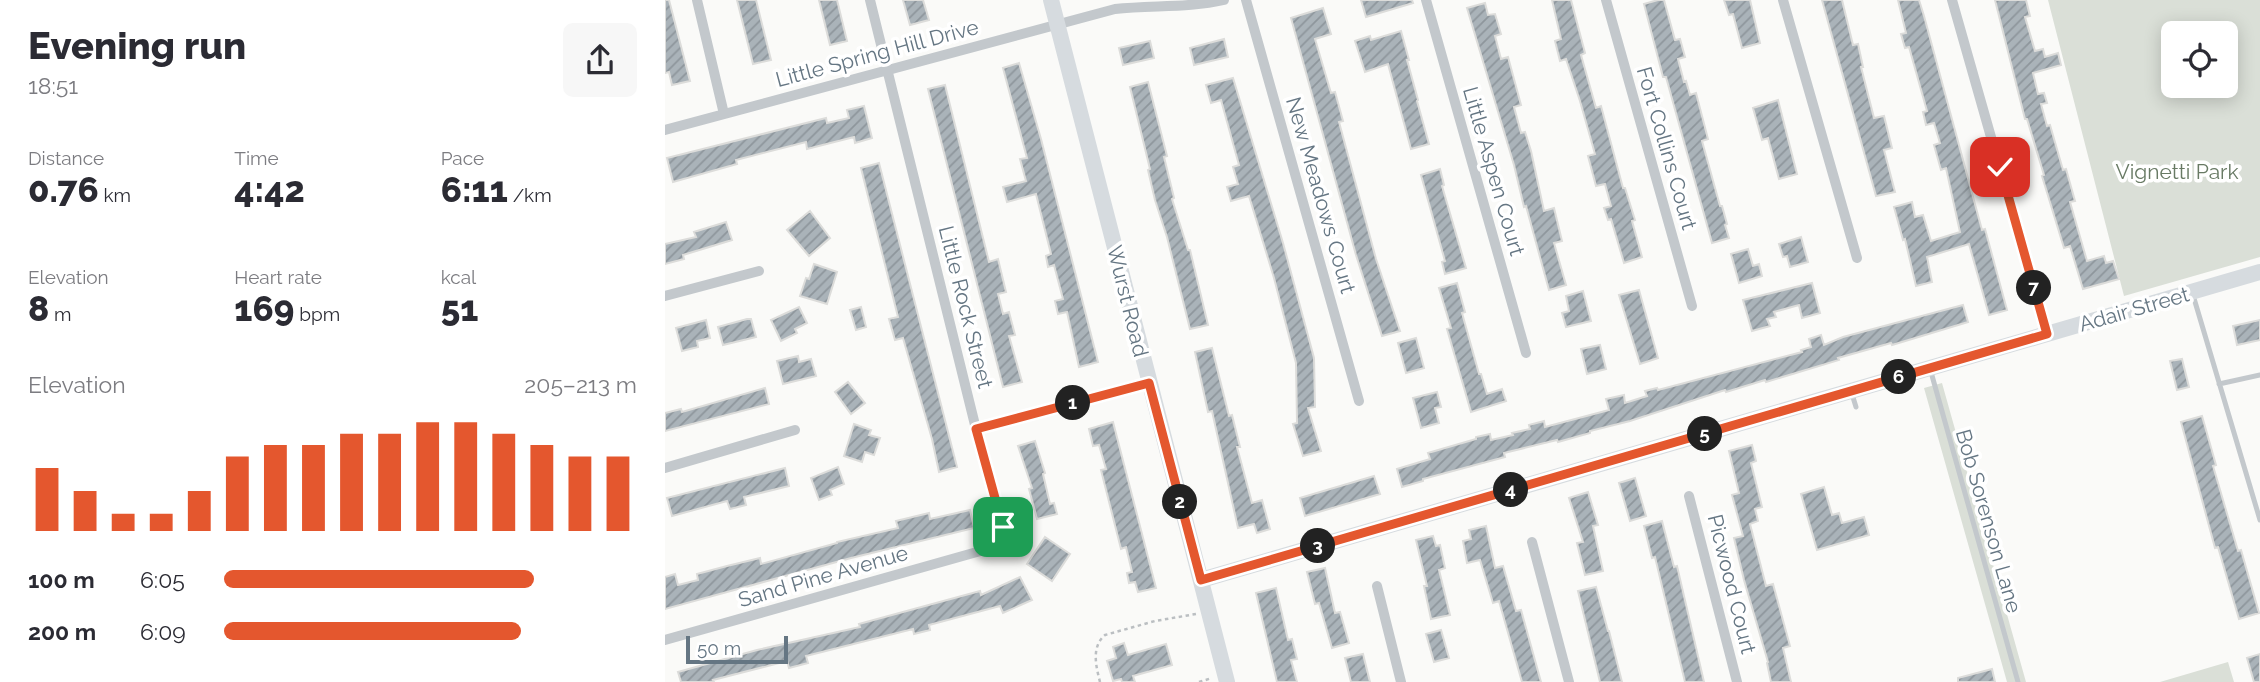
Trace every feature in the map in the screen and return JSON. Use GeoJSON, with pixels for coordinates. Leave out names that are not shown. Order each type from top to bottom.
{"type":"FeatureCollection","features":[{"type":"Feature","properties":{"kind":"street"},"geometry":{"type":"LineString","coordinates":[[697,0],[724,114]]}},
{"type":"Feature","properties":{"kind":"street","name":"Little Rock Street"},"geometry":{"type":"LineString","coordinates":[[870,0],[976,429],[1003,527],[1003,539],[991,548]]}},
{"type":"Feature","properties":{"kind":"street","name":"Wurst Road"},"geometry":{"type":"LineString","coordinates":[[1051,0],[1227,682]]}},
{"type":"Feature","properties":{"kind":"street","name":"Little Spring Hill Drive"},"geometry":{"type":"LineString","coordinates":[[665,130],[1115,9],[1149,5],[1202,5],[1224,0]]}},
{"type":"Feature","properties":{"kind":"street","name":"New Meadows Court"},"geometry":{"type":"LineString","coordinates":[[1246,0],[1359,401]]}},
{"type":"Feature","properties":{"kind":"street","name":"Little Aspen Court"},"geometry":{"type":"LineString","coordinates":[[1426,0],[1526,353]]}},
{"type":"Feature","properties":{"kind":"street","name":"Fort Collins Court"},"geometry":{"type":"LineString","coordinates":[[1606,0],[1692,306]]}},
{"type":"Feature","properties":{"kind":"street"},"geometry":{"type":"LineString","coordinates":[[1783,0],[1857,258]]}},
{"type":"Feature","properties":{"kind":"street"},"geometry":{"type":"LineString","coordinates":[[1952,0],[2047,334]]}},
{"type":"Feature","properties":{"kind":"street"},"geometry":{"type":"LineString","coordinates":[[665,296],[759,271]]}},
{"type":"Feature","properties":{"kind":"street","name":"Adair Street"},"geometry":{"type":"LineString","coordinates":[[1201,580],[1854,399],[1930,369],[2260,272]]}},
{"type":"Feature","properties":{"kind":"street"},"geometry":{"type":"LineString","coordinates":[[976,429],[1149,383]]}},
{"type":"Feature","properties":{"kind":"street"},"geometry":{"type":"LineString","coordinates":[[665,468],[795,430]]}},
{"type":"Feature","properties":{"kind":"street","name":"Picwood Court"},"geometry":{"type":"LineString","coordinates":[[1689,496],[1737,682]]}},
{"type":"Feature","properties":{"kind":"street"},"geometry":{"type":"LineString","coordinates":[[1532,541],[1569,682]]}},
{"type":"Feature","properties":{"kind":"street","name":"Sand Pine Avenue"},"geometry":{"type":"LineString","coordinates":[[665,640],[991,548]]}},
{"type":"Feature","properties":{"kind":"street"},"geometry":{"type":"LineString","coordinates":[[1377,586],[1401,682]]}},
{"type":"Feature","properties":{"kind":"lane"},"geometry":{"type":"LineString","coordinates":[[2192,292],[2260,520]]}},
{"type":"Feature","properties":{"kind":"lane","name":"Bob Sorenson Lane"},"geometry":{"type":"LineString","coordinates":[[1930,369],[2018,682]]}},
{"type":"Feature","properties":{"kind":"lane"},"geometry":{"type":"LineString","coordinates":[[2219,384],[2260,375]]}},
{"type":"Feature","properties":{"kind":"path"},"geometry":{"type":"LineString","coordinates":[[1100,682],[1096,668],[1096,648],[1105,635],[1155,621],[1209,611]]}},
{"type":"Feature","properties":{"kind":"green space","name":"Vignetti Park"},"geometry":{"type":"Polygon","coordinates":[[[2048,0],[2260,0],[2260,257],[2124,296],[2048,0]]]}},
{"type":"Feature","properties":{"kind":"green space"},"geometry":{"type":"Polygon","coordinates":[[[1942,383],[2026,682],[2007,682],[1924,388],[1942,383]]]}},
{"type":"Feature","properties":{"kind":"green space"},"geometry":{"type":"Polygon","coordinates":[[[2228,662],[2234,682],[2160,682],[2228,662]]]}},
{"type":"Feature","properties":{"kind":"building"},"geometry":{"type":"Polygon","coordinates":[[[665,0],[669,0],[690,81],[672,85],[669,72],[665,73],[665,0]]]}},
{"type":"Feature","properties":{"kind":"building"},"geometry":{"type":"Polygon","coordinates":[[[737,0],[756,0],[771,60],[753,64],[737,0]]]}},
{"type":"Feature","properties":{"kind":"building"},"geometry":{"type":"Polygon","coordinates":[[[819,0],[837,0],[847,41],[830,45],[819,0]]]}},
{"type":"Feature","properties":{"kind":"building"},"geometry":{"type":"Polygon","coordinates":[[[903,0],[923,0],[929,20],[910,25],[903,0]]]}},
{"type":"Feature","properties":{"kind":"building"},"geometry":{"type":"Polygon","coordinates":[[[1361,0],[1412,0],[1413,3],[1366,17],[1361,0]]]}},
{"type":"Feature","properties":{"kind":"building"},"geometry":{"type":"Polygon","coordinates":[[[1552,0],[1571,0],[1585,53],[1581,55],[1596,108],[1601,106],[1623,188],[1635,220],[1632,221],[1642,257],[1624,263],[1611,219],[1608,220],[1604,208],[1611,206],[1605,184],[1596,186],[1588,156],[1595,154],[1580,101],[1566,59],[1560,61],[1555,41],[1561,39],[1552,0]]]}},
{"type":"Feature","properties":{"kind":"building"},"geometry":{"type":"Polygon","coordinates":[[[1664,0],[1675,40],[1680,39],[1685,57],[1678,59],[1690,95],[1696,93],[1708,139],[1702,141],[1727,224],[1725,225],[1729,238],[1712,243],[1644,4],[1664,0]]]}},
{"type":"Feature","properties":{"kind":"building"},"geometry":{"type":"Polygon","coordinates":[[[1724,0],[1750,0],[1760,43],[1742,48],[1733,14],[1729,15],[1724,0]]]}},
{"type":"Feature","properties":{"kind":"building"},"geometry":{"type":"Polygon","coordinates":[[[1822,0],[1842,0],[1853,45],[1858,44],[1874,118],[1884,116],[1892,148],[1884,150],[1895,192],[1876,196],[1822,0]]]}},
{"type":"Feature","properties":{"kind":"building"},"geometry":{"type":"Polygon","coordinates":[[[1898,0],[1919,0],[1982,230],[1985,229],[2007,310],[1989,315],[1969,244],[1927,257],[1932,282],[1916,286],[1894,207],[1912,202],[1915,217],[1923,215],[1931,241],[1960,232],[1946,168],[1941,170],[1934,145],[1940,143],[1934,123],[1926,125],[1923,112],[1927,111],[1909,47],[1905,48],[1901,34],[1906,33],[1898,0]]]}},
{"type":"Feature","properties":{"kind":"building"},"geometry":{"type":"Polygon","coordinates":[[[1995,0],[2026,0],[2030,16],[2025,17],[2035,51],[2043,49],[2045,57],[2058,53],[2061,65],[2033,73],[2038,94],[2044,93],[2047,103],[2041,104],[2063,170],[2066,169],[2075,201],[2070,202],[2087,261],[2104,256],[2106,263],[2113,261],[2119,279],[2083,289],[2070,246],[2064,248],[2025,119],[1995,0]]]}},
{"type":"Feature","properties":{"kind":"building"},"geometry":{"type":"Polygon","coordinates":[[[1485,3],[1488,15],[1495,14],[1501,34],[1495,36],[1501,59],[1508,57],[1521,105],[1514,107],[1521,133],[1525,132],[1531,151],[1544,211],[1554,208],[1562,241],[1554,243],[1566,285],[1549,290],[1467,8],[1485,3]]]}},
{"type":"Feature","properties":{"kind":"building"},"geometry":{"type":"Polygon","coordinates":[[[1323,8],[1331,34],[1315,39],[1331,93],[1335,92],[1343,121],[1339,122],[1376,259],[1400,331],[1382,336],[1356,255],[1291,18],[1323,8]]]}},
{"type":"Feature","properties":{"kind":"building"},"geometry":{"type":"Polygon","coordinates":[[[1401,31],[1429,144],[1411,149],[1388,64],[1365,72],[1355,41],[1370,36],[1371,40],[1401,31]]]}},
{"type":"Feature","properties":{"kind":"building"},"geometry":{"type":"Polygon","coordinates":[[[1224,39],[1228,57],[1194,65],[1190,48],[1224,39]]]}},
{"type":"Feature","properties":{"kind":"building"},"geometry":{"type":"Polygon","coordinates":[[[1150,41],[1154,58],[1123,65],[1119,48],[1150,41]]]}},
{"type":"Feature","properties":{"kind":"building"},"geometry":{"type":"Polygon","coordinates":[[[1019,63],[1098,362],[1079,367],[1067,312],[1058,314],[1055,301],[1063,299],[1054,265],[1048,267],[1046,256],[1051,254],[1036,194],[1007,202],[1003,187],[1026,181],[1020,159],[1027,158],[1003,68],[1019,63]]]}},
{"type":"Feature","properties":{"kind":"building"},"geometry":{"type":"Polygon","coordinates":[[[1233,78],[1283,243],[1314,358],[1315,407],[1308,408],[1321,451],[1303,456],[1293,424],[1297,423],[1296,363],[1274,278],[1249,196],[1231,201],[1227,187],[1238,184],[1233,167],[1239,165],[1221,100],[1211,103],[1206,85],[1233,78]]]}},
{"type":"Feature","properties":{"kind":"building"},"geometry":{"type":"Polygon","coordinates":[[[1148,82],[1167,156],[1164,157],[1174,198],[1172,199],[1190,250],[1208,325],[1190,329],[1155,200],[1130,87],[1148,82]]]}},
{"type":"Feature","properties":{"kind":"building"},"geometry":{"type":"Polygon","coordinates":[[[945,85],[989,262],[998,259],[1006,292],[998,294],[1003,314],[1009,312],[1015,335],[1009,336],[1022,382],[1003,387],[928,89],[945,85]]]}},
{"type":"Feature","properties":{"kind":"building"},"geometry":{"type":"Polygon","coordinates":[[[1778,100],[1797,174],[1779,179],[1768,138],[1762,140],[1753,108],[1778,100]]]}},
{"type":"Feature","properties":{"kind":"building"},"geometry":{"type":"Polygon","coordinates":[[[864,106],[872,138],[855,143],[854,137],[807,149],[806,142],[736,160],[737,164],[673,182],[667,158],[826,118],[827,123],[849,118],[847,110],[864,106]]]}},
{"type":"Feature","properties":{"kind":"building"},"geometry":{"type":"Polygon","coordinates":[[[879,163],[957,467],[939,472],[903,338],[895,340],[889,319],[898,317],[861,168],[879,163]]]}},
{"type":"Feature","properties":{"kind":"building"},"geometry":{"type":"Polygon","coordinates":[[[1440,169],[1444,185],[1442,186],[1466,268],[1445,274],[1442,262],[1445,261],[1421,175],[1440,169]]]}},
{"type":"Feature","properties":{"kind":"building"},"geometry":{"type":"Polygon","coordinates":[[[810,211],[830,238],[809,256],[787,230],[810,211]]]}},
{"type":"Feature","properties":{"kind":"building"},"geometry":{"type":"Polygon","coordinates":[[[726,222],[732,240],[683,255],[684,259],[665,264],[665,244],[696,237],[694,232],[726,222]]]}},
{"type":"Feature","properties":{"kind":"building"},"geometry":{"type":"Polygon","coordinates":[[[1801,237],[1808,262],[1790,267],[1779,244],[1801,237]]]}},
{"type":"Feature","properties":{"kind":"building"},"geometry":{"type":"Polygon","coordinates":[[[1748,249],[1753,266],[1759,264],[1762,276],[1739,283],[1731,254],[1748,249]]]}},
{"type":"Feature","properties":{"kind":"building"},"geometry":{"type":"Polygon","coordinates":[[[814,264],[837,272],[827,304],[800,296],[814,264]]]}},
{"type":"Feature","properties":{"kind":"building"},"geometry":{"type":"Polygon","coordinates":[[[1457,283],[1465,312],[1462,313],[1487,394],[1502,389],[1506,401],[1471,412],[1447,329],[1451,328],[1439,288],[1457,283]]]}},
{"type":"Feature","properties":{"kind":"building"},"geometry":{"type":"Polygon","coordinates":[[[1812,283],[1820,313],[1802,318],[1799,305],[1774,312],[1776,317],[1767,319],[1770,326],[1752,331],[1743,300],[1812,283]]]}},
{"type":"Feature","properties":{"kind":"building"},"geometry":{"type":"Polygon","coordinates":[[[1639,290],[1658,358],[1640,364],[1619,295],[1639,290]]]}},
{"type":"Feature","properties":{"kind":"building"},"geometry":{"type":"Polygon","coordinates":[[[1583,291],[1591,321],[1566,327],[1562,313],[1569,311],[1566,296],[1583,291]]]}},
{"type":"Feature","properties":{"kind":"building"},"geometry":{"type":"Polygon","coordinates":[[[1963,305],[1968,322],[1838,358],[1839,360],[1766,382],[1765,380],[1726,392],[1725,390],[1590,433],[1504,453],[1505,457],[1402,487],[1397,469],[1430,459],[1428,453],[1476,437],[1490,434],[1491,440],[1530,429],[1529,425],[1544,421],[1545,427],[1609,410],[1606,399],[1624,395],[1625,403],[1647,396],[1645,391],[1658,390],[1802,352],[1801,350],[1811,347],[1809,339],[1821,335],[1824,345],[1843,337],[1963,305]]]}},
{"type":"Feature","properties":{"kind":"building"},"geometry":{"type":"Polygon","coordinates":[[[799,307],[807,323],[795,329],[797,333],[781,341],[771,320],[799,307]]]}},
{"type":"Feature","properties":{"kind":"building"},"geometry":{"type":"Polygon","coordinates":[[[861,307],[866,327],[856,330],[850,310],[861,307]]]}},
{"type":"Feature","properties":{"kind":"building"},"geometry":{"type":"Polygon","coordinates":[[[751,319],[756,337],[723,345],[718,327],[751,319]]]}},
{"type":"Feature","properties":{"kind":"building"},"geometry":{"type":"Polygon","coordinates":[[[706,320],[710,338],[697,341],[698,347],[682,351],[676,328],[706,320]]]}},
{"type":"Feature","properties":{"kind":"building"},"geometry":{"type":"Polygon","coordinates":[[[2260,320],[2260,340],[2237,345],[2233,326],[2260,320]]]}},
{"type":"Feature","properties":{"kind":"building"},"geometry":{"type":"Polygon","coordinates":[[[1416,338],[1424,368],[1406,373],[1398,343],[1416,338]]]}},
{"type":"Feature","properties":{"kind":"building"},"geometry":{"type":"Polygon","coordinates":[[[1600,345],[1606,369],[1587,374],[1581,349],[1600,345]]]}},
{"type":"Feature","properties":{"kind":"building"},"geometry":{"type":"Polygon","coordinates":[[[1212,348],[1229,416],[1232,415],[1240,447],[1237,447],[1252,503],[1262,500],[1270,529],[1257,533],[1254,524],[1238,528],[1212,411],[1208,412],[1195,352],[1212,348]]]}},
{"type":"Feature","properties":{"kind":"building"},"geometry":{"type":"Polygon","coordinates":[[[798,356],[799,362],[811,359],[816,376],[783,384],[777,361],[798,356]]]}},
{"type":"Feature","properties":{"kind":"building"},"geometry":{"type":"Polygon","coordinates":[[[2182,359],[2189,387],[2177,390],[2170,361],[2182,359]]]}},
{"type":"Feature","properties":{"kind":"building"},"geometry":{"type":"Polygon","coordinates":[[[848,382],[865,403],[851,414],[835,392],[848,382]]]}},
{"type":"Feature","properties":{"kind":"building"},"geometry":{"type":"Polygon","coordinates":[[[765,388],[769,404],[665,431],[665,413],[681,409],[682,412],[765,388]]]}},
{"type":"Feature","properties":{"kind":"building"},"geometry":{"type":"Polygon","coordinates":[[[1437,392],[1441,407],[1435,408],[1439,423],[1421,428],[1413,398],[1437,392]]]}},
{"type":"Feature","properties":{"kind":"building"},"geometry":{"type":"Polygon","coordinates":[[[2202,416],[2216,465],[2213,466],[2259,613],[2239,619],[2218,547],[2215,548],[2181,422],[2202,416]]]}},
{"type":"Feature","properties":{"kind":"building"},"geometry":{"type":"Polygon","coordinates":[[[1113,422],[1156,588],[1138,592],[1135,582],[1129,583],[1127,573],[1132,572],[1126,547],[1121,549],[1101,470],[1106,469],[1099,445],[1093,446],[1089,429],[1113,422]]]}},
{"type":"Feature","properties":{"kind":"building"},"geometry":{"type":"Polygon","coordinates":[[[854,424],[871,430],[869,435],[880,438],[874,455],[865,452],[862,462],[844,456],[854,424]]]}},
{"type":"Feature","properties":{"kind":"building"},"geometry":{"type":"Polygon","coordinates":[[[1035,441],[1045,473],[1043,474],[1050,504],[1054,503],[1057,514],[1037,519],[1029,489],[1032,488],[1018,446],[1035,441]]]}},
{"type":"Feature","properties":{"kind":"building"},"geometry":{"type":"Polygon","coordinates":[[[1752,445],[1756,461],[1751,463],[1762,507],[1755,509],[1758,521],[1750,524],[1766,586],[1773,584],[1790,646],[1783,648],[1791,682],[1771,682],[1734,538],[1743,536],[1732,495],[1739,493],[1729,451],[1752,445]]]}},
{"type":"Feature","properties":{"kind":"building"},"geometry":{"type":"Polygon","coordinates":[[[838,467],[844,484],[830,490],[832,495],[819,500],[811,478],[838,467]]]}},
{"type":"Feature","properties":{"kind":"building"},"geometry":{"type":"Polygon","coordinates":[[[785,468],[789,486],[744,497],[746,505],[730,509],[727,501],[672,516],[667,498],[785,468]]]}},
{"type":"Feature","properties":{"kind":"building"},"geometry":{"type":"Polygon","coordinates":[[[1374,476],[1380,494],[1305,516],[1300,498],[1374,476]]]}},
{"type":"Feature","properties":{"kind":"building"},"geometry":{"type":"Polygon","coordinates":[[[1635,478],[1646,516],[1630,521],[1619,483],[1635,478]]]}},
{"type":"Feature","properties":{"kind":"building"},"geometry":{"type":"Polygon","coordinates":[[[1824,487],[1832,515],[1839,513],[1842,523],[1864,517],[1869,535],[1817,550],[1801,494],[1824,487]]]}},
{"type":"Feature","properties":{"kind":"building"},"geometry":{"type":"Polygon","coordinates":[[[1588,492],[1598,525],[1593,526],[1603,571],[1585,575],[1577,543],[1583,542],[1569,498],[1588,492]]]}},
{"type":"Feature","properties":{"kind":"building"},"geometry":{"type":"Polygon","coordinates":[[[970,510],[974,528],[851,558],[665,609],[665,577],[675,574],[678,585],[698,580],[697,574],[727,566],[760,558],[761,564],[898,528],[896,521],[929,513],[930,519],[970,510]]]}},
{"type":"Feature","properties":{"kind":"building"},"geometry":{"type":"Polygon","coordinates":[[[1662,521],[1674,567],[1677,566],[1704,682],[1685,682],[1655,557],[1652,558],[1644,526],[1662,521]]]}},
{"type":"Feature","properties":{"kind":"building"},"geometry":{"type":"Polygon","coordinates":[[[1486,526],[1495,568],[1503,566],[1516,611],[1521,610],[1541,682],[1522,682],[1499,601],[1493,603],[1480,560],[1467,563],[1463,541],[1471,539],[1469,530],[1486,526]]]}},
{"type":"Feature","properties":{"kind":"building"},"geometry":{"type":"Polygon","coordinates":[[[1433,536],[1436,546],[1440,545],[1445,568],[1439,570],[1450,615],[1431,619],[1424,586],[1427,586],[1416,540],[1433,536]]]}},
{"type":"Feature","properties":{"kind":"building"},"geometry":{"type":"Polygon","coordinates":[[[1045,537],[1070,554],[1052,581],[1027,564],[1045,537]]]}},
{"type":"Feature","properties":{"kind":"building"},"geometry":{"type":"Polygon","coordinates":[[[1325,568],[1335,613],[1340,612],[1349,643],[1332,648],[1319,603],[1315,604],[1307,572],[1325,568]]]}},
{"type":"Feature","properties":{"kind":"building"},"geometry":{"type":"Polygon","coordinates":[[[1020,577],[1032,600],[1003,613],[1000,606],[929,625],[930,630],[914,634],[913,629],[806,656],[808,663],[789,668],[787,661],[713,680],[714,682],[681,682],[678,672],[757,650],[860,627],[859,624],[980,591],[981,595],[1020,577]]]}},
{"type":"Feature","properties":{"kind":"building"},"geometry":{"type":"Polygon","coordinates":[[[1596,587],[1622,682],[1600,682],[1578,591],[1596,587]]]}},
{"type":"Feature","properties":{"kind":"building"},"geometry":{"type":"Polygon","coordinates":[[[1276,588],[1288,640],[1292,639],[1297,659],[1291,660],[1297,682],[1277,682],[1256,593],[1276,588]]]}},
{"type":"Feature","properties":{"kind":"building"},"geometry":{"type":"Polygon","coordinates":[[[1441,630],[1449,658],[1434,662],[1426,634],[1441,630]]]}},
{"type":"Feature","properties":{"kind":"building"},"geometry":{"type":"Polygon","coordinates":[[[1124,643],[1128,655],[1166,644],[1172,665],[1133,676],[1135,682],[1122,682],[1121,679],[1113,681],[1107,661],[1116,658],[1113,647],[1124,643]]]}},
{"type":"Feature","properties":{"kind":"building"},"geometry":{"type":"Polygon","coordinates":[[[1363,654],[1370,682],[1351,682],[1345,658],[1363,654]]]}},
{"type":"Feature","properties":{"kind":"building"},"geometry":{"type":"Polygon","coordinates":[[[2260,654],[2260,682],[2254,682],[2247,658],[2260,654]]]}},
{"type":"Feature","properties":{"kind":"building"},"geometry":{"type":"Polygon","coordinates":[[[1992,669],[1995,682],[1958,682],[1958,678],[1992,669]]]}},
{"type":"Feature","properties":{"kind":"route"},"geometry":{"type":"LineString","coordinates":[[1003,527],[976,429],[1149,383],[1201,580],[2047,334],[2000,167]]}}]}
